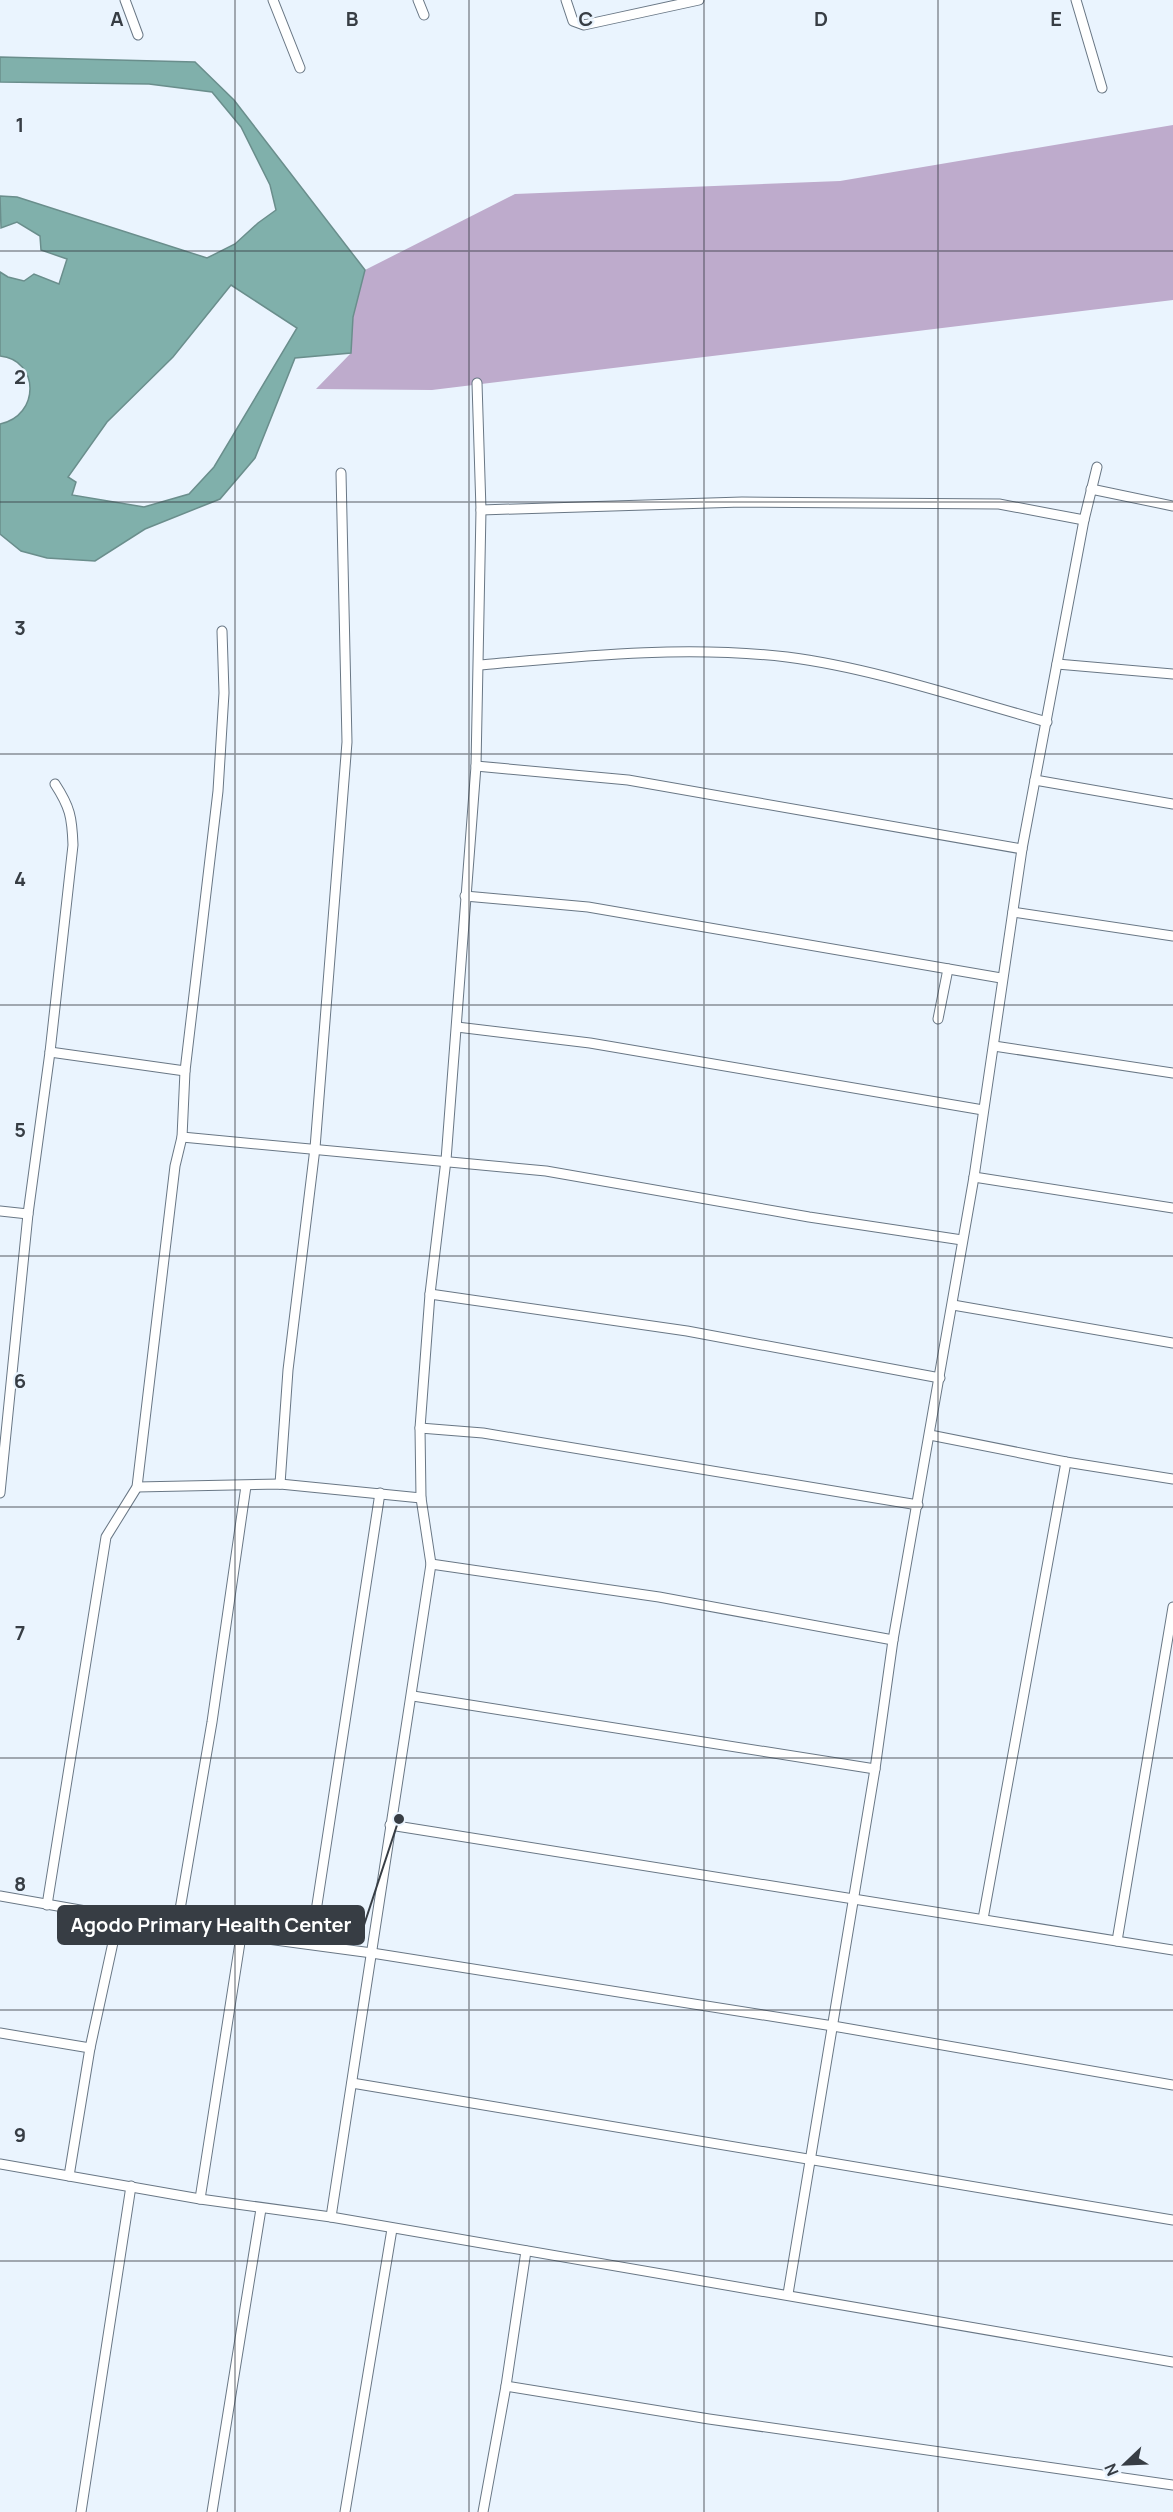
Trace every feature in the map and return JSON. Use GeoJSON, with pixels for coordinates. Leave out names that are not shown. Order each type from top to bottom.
{"type":"FeatureCollection","features":[{"type":"Feature","properties":{"kind":"street"},"geometry":{"type":"LineString","coordinates":[[125,0],[138,34]]}},
{"type":"Feature","properties":{"kind":"street"},"geometry":{"type":"LineString","coordinates":[[273,0],[300,68]]}},
{"type":"Feature","properties":{"kind":"street"},"geometry":{"type":"LineString","coordinates":[[418,0],[424,15]]}},
{"type":"Feature","properties":{"kind":"street"},"geometry":{"type":"LineString","coordinates":[[566,0],[573,21],[584,25],[699,0]]}},
{"type":"Feature","properties":{"kind":"street"},"geometry":{"type":"LineString","coordinates":[[1076,0],[1102,88]]}},
{"type":"Feature","properties":{"kind":"street"},"geometry":{"type":"LineString","coordinates":[[331,2217],[390,1826],[413,1696],[431,1564],[421,1498],[420,1428],[430,1294],[446,1160],[476,766],[481,510],[477,383]]}},
{"type":"Feature","properties":{"kind":"street"},"geometry":{"type":"LineString","coordinates":[[788,2294],[875,1769],[893,1640],[974,1177],[982,1110],[994,1046],[1001,978],[1022,849],[1084,520],[1097,467]]}},
{"type":"Feature","properties":{"kind":"street"},"geometry":{"type":"LineString","coordinates":[[280,1484],[288,1370],[315,1148],[347,742],[341,473]]}},
{"type":"Feature","properties":{"kind":"street"},"geometry":{"type":"LineString","coordinates":[[1091,489],[1173,506]]}},
{"type":"Feature","properties":{"kind":"street"},"geometry":{"type":"LineString","coordinates":[[481,510],[742,502],[999,504],[1084,520]]}},
{"type":"Feature","properties":{"kind":"street"},"geometry":{"type":"LineString","coordinates":[[47,1905],[106,1537],[136,1487],[175,1166],[182,1137],[185,1071],[218,791],[224,693],[222,631]]}},
{"type":"Feature","properties":{"kind":"street"},"geometry":{"type":"LineString","coordinates":[[479,666],[645,652],[786,657],[835,664],[1047,722]]}},
{"type":"Feature","properties":{"kind":"street"},"geometry":{"type":"LineString","coordinates":[[1057,664],[1173,674]]}},
{"type":"Feature","properties":{"kind":"street"},"geometry":{"type":"LineString","coordinates":[[476,766],[628,780],[1022,849]]}},
{"type":"Feature","properties":{"kind":"street"},"geometry":{"type":"LineString","coordinates":[[1035,780],[1173,804]]}},
{"type":"Feature","properties":{"kind":"street"},"geometry":{"type":"LineString","coordinates":[[0,1492],[28,1214],[50,1052],[73,845],[72,818],[68,803],[55,784]]}},
{"type":"Feature","properties":{"kind":"street"},"geometry":{"type":"LineString","coordinates":[[465,896],[588,906],[1001,978]]}},
{"type":"Feature","properties":{"kind":"street"},"geometry":{"type":"LineString","coordinates":[[1013,912],[1173,936]]}},
{"type":"Feature","properties":{"kind":"street"},"geometry":{"type":"LineString","coordinates":[[938,1019],[948,969]]}},
{"type":"Feature","properties":{"kind":"street"},"geometry":{"type":"LineString","coordinates":[[457,1027],[590,1043],[982,1110]]}},
{"type":"Feature","properties":{"kind":"street"},"geometry":{"type":"LineString","coordinates":[[994,1046],[1173,1073]]}},
{"type":"Feature","properties":{"kind":"street"},"geometry":{"type":"LineString","coordinates":[[50,1052],[185,1071]]}},
{"type":"Feature","properties":{"kind":"street"},"geometry":{"type":"LineString","coordinates":[[182,1137],[546,1171],[809,1217],[962,1240]]}},
{"type":"Feature","properties":{"kind":"street"},"geometry":{"type":"LineString","coordinates":[[974,1177],[1173,1208]]}},
{"type":"Feature","properties":{"kind":"street"},"geometry":{"type":"LineString","coordinates":[[0,1210],[28,1214]]}},
{"type":"Feature","properties":{"kind":"street"},"geometry":{"type":"LineString","coordinates":[[430,1294],[687,1331],[940,1378]]}},
{"type":"Feature","properties":{"kind":"street"},"geometry":{"type":"LineString","coordinates":[[953,1305],[1173,1343]]}},
{"type":"Feature","properties":{"kind":"street"},"geometry":{"type":"LineString","coordinates":[[420,1428],[483,1433],[918,1505]]}},
{"type":"Feature","properties":{"kind":"street"},"geometry":{"type":"LineString","coordinates":[[930,1435],[1065,1462],[1173,1479]]}},
{"type":"Feature","properties":{"kind":"street"},"geometry":{"type":"LineString","coordinates":[[983,1919],[1065,1462]]}},
{"type":"Feature","properties":{"kind":"street"},"geometry":{"type":"LineString","coordinates":[[136,1487],[280,1484],[421,1498]]}},
{"type":"Feature","properties":{"kind":"street"},"geometry":{"type":"LineString","coordinates":[[177,1927],[212,1722],[246,1486]]}},
{"type":"Feature","properties":{"kind":"street"},"geometry":{"type":"LineString","coordinates":[[310,1944],[380,1493]]}},
{"type":"Feature","properties":{"kind":"street"},"geometry":{"type":"LineString","coordinates":[[431,1564],[658,1597],[893,1640]]}},
{"type":"Feature","properties":{"kind":"street"},"geometry":{"type":"LineString","coordinates":[[1117,1941],[1173,1607]]}},
{"type":"Feature","properties":{"kind":"street"},"geometry":{"type":"LineString","coordinates":[[413,1696],[875,1769]]}},
{"type":"Feature","properties":{"kind":"street"},"geometry":{"type":"LineString","coordinates":[[390,1826],[1173,1950]]}},
{"type":"Feature","properties":{"kind":"street"},"geometry":{"type":"LineString","coordinates":[[0,1896],[119,1915],[177,1927],[372,1953],[833,2026],[1173,2085]]}},
{"type":"Feature","properties":{"kind":"street"},"geometry":{"type":"LineString","coordinates":[[69,2176],[90,2048],[119,1915]]}},
{"type":"Feature","properties":{"kind":"street"},"geometry":{"type":"LineString","coordinates":[[200,2199],[241,1936]]}},
{"type":"Feature","properties":{"kind":"street"},"geometry":{"type":"LineString","coordinates":[[0,2033],[90,2048]]}},
{"type":"Feature","properties":{"kind":"street"},"geometry":{"type":"LineString","coordinates":[[352,2083],[1173,2220]]}},
{"type":"Feature","properties":{"kind":"street"},"geometry":{"type":"LineString","coordinates":[[0,2166],[261,2209],[331,2217],[1173,2362]]}},
{"type":"Feature","properties":{"kind":"street"},"geometry":{"type":"LineString","coordinates":[[81,2512],[131,2186]]}},
{"type":"Feature","properties":{"kind":"street"},"geometry":{"type":"LineString","coordinates":[[212,2512],[261,2209]]}},
{"type":"Feature","properties":{"kind":"street"},"geometry":{"type":"LineString","coordinates":[[345,2512],[392,2229]]}},
{"type":"Feature","properties":{"kind":"street"},"geometry":{"type":"LineString","coordinates":[[483,2512],[506,2386],[526,2251]]}},
{"type":"Feature","properties":{"kind":"street"},"geometry":{"type":"LineString","coordinates":[[506,2386],[709,2419],[1173,2485]]}},
{"type":"Feature","properties":{"kind":"shaded area"},"geometry":{"type":"Polygon","coordinates":[[[0,57],[195,62],[234,100],[365,270],[353,317],[351,353],[295,358],[255,458],[220,499],[145,529],[95,561],[47,558],[21,551],[0,534],[0,424],[13,419],[22,411],[28,400],[30,388],[28,377],[22,367],[13,360],[0,356],[0,272],[8,277],[24,281],[34,274],[59,284],[67,259],[41,250],[40,236],[17,222],[1,228],[0,196],[17,197],[207,258],[235,244],[276,210],[270,185],[241,127],[212,92],[149,84],[0,82],[0,57]],[[231,285],[173,357],[107,422],[68,477],[76,482],[72,495],[144,507],[189,494],[214,467],[297,328],[231,285]]]}},
{"type":"Feature","properties":{"kind":"shaded area"},"geometry":{"type":"Polygon","coordinates":[[[1173,125],[1173,300],[432,390],[316,389],[351,353],[353,317],[365,270],[515,194],[840,181],[1173,125]]]}},
{"type":"Feature","properties":{"kind":"place","name":"Agodo Primary Health Center"},"geometry":{"type":"Point","coordinates":[399,1819]}}]}
